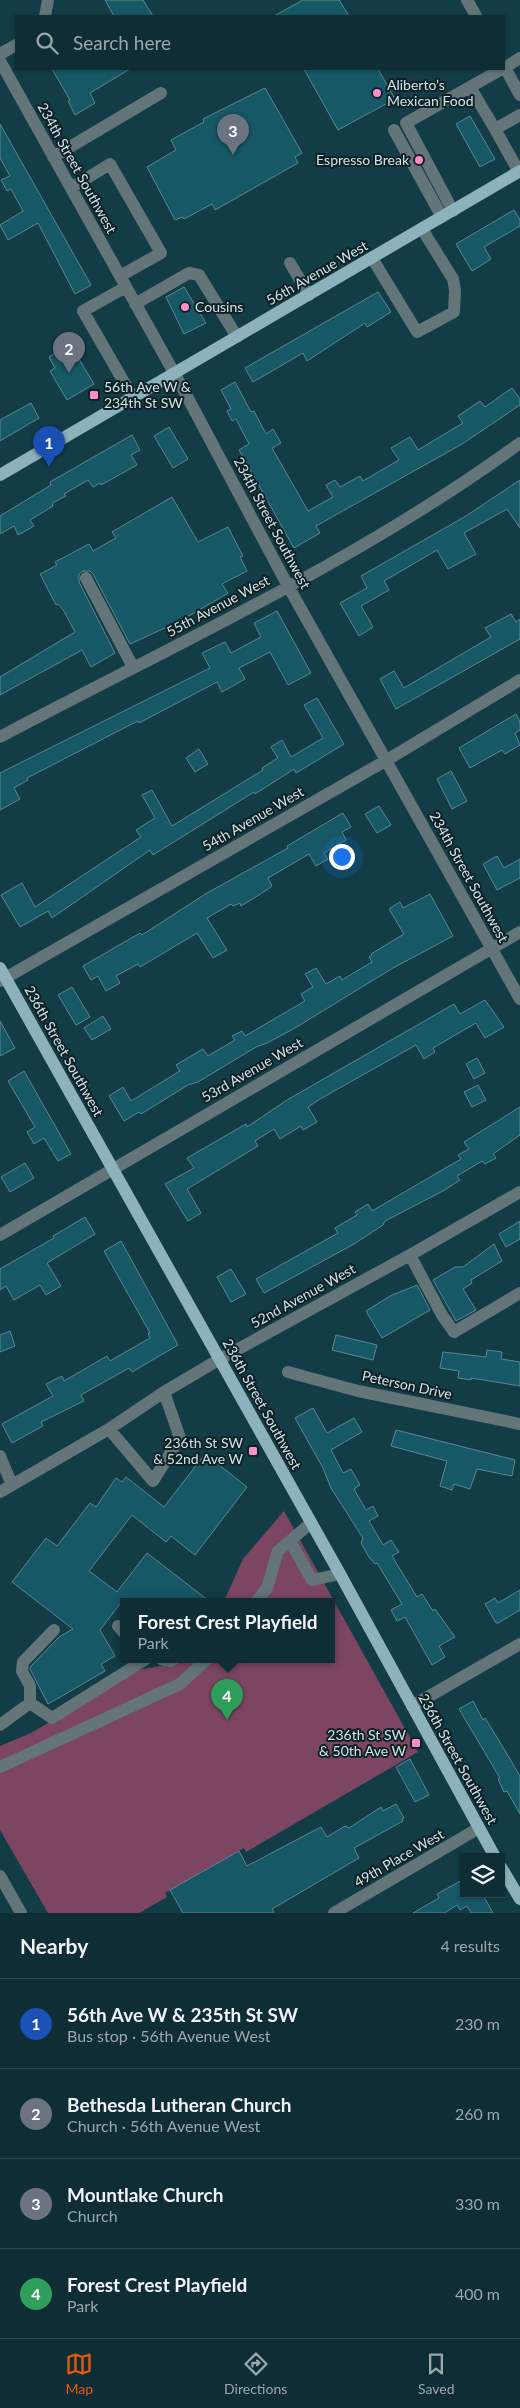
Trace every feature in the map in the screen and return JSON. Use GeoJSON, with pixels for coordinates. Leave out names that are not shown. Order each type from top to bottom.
{"type":"FeatureCollection","features":[{"type":"Feature","properties":{"kind":"main road","name":"56th Avenue West"},"geometry":{"type":"LineString","coordinates":[[0,475],[132,396],[520,172]]}},
{"type":"Feature","properties":{"kind":"main road","name":"236th Street Southwest"},"geometry":{"type":"LineString","coordinates":[[2,975],[220,1359],[493,1853]]}},
{"type":"Feature","properties":{"kind":"main road"},"geometry":{"type":"LineString","coordinates":[[505,1874],[520,1899]]}},
{"type":"Feature","properties":{"kind":"street"},"geometry":{"type":"LineString","coordinates":[[45,15],[48,0]]}},
{"type":"Feature","properties":{"kind":"street"},"geometry":{"type":"LineString","coordinates":[[467,0],[475,15]]}},
{"type":"Feature","properties":{"kind":"street"},"geometry":{"type":"LineString","coordinates":[[0,54],[15,46]]}},
{"type":"Feature","properties":{"kind":"street"},"geometry":{"type":"LineString","coordinates":[[505,67],[520,58]]}},
{"type":"Feature","properties":{"kind":"street","name":"234th Street Southwest"},"geometry":{"type":"LineString","coordinates":[[0,61],[174,372],[288,586],[520,999]]}},
{"type":"Feature","properties":{"kind":"street"},"geometry":{"type":"LineString","coordinates":[[448,214],[406,124],[500,70]]}},
{"type":"Feature","properties":{"kind":"street"},"geometry":{"type":"LineString","coordinates":[[505,70],[520,95]]}},
{"type":"Feature","properties":{"kind":"street"},"geometry":{"type":"LineString","coordinates":[[470,87],[520,172]]}},
{"type":"Feature","properties":{"kind":"street"},"geometry":{"type":"LineString","coordinates":[[53,157],[161,93]]}},
{"type":"Feature","properties":{"kind":"street"},"geometry":{"type":"LineString","coordinates":[[495,129],[520,115]]}},
{"type":"Feature","properties":{"kind":"street"},"geometry":{"type":"LineString","coordinates":[[394,130],[448,214]]}},
{"type":"Feature","properties":{"kind":"street"},"geometry":{"type":"LineString","coordinates":[[71,188],[110,164],[161,253],[84,311],[132,396]]}},
{"type":"Feature","properties":{"kind":"street"},"geometry":{"type":"LineString","coordinates":[[372,258],[417,332],[454,312],[455,290],[453,279],[422,229]]}},
{"type":"Feature","properties":{"kind":"street"},"geometry":{"type":"LineString","coordinates":[[290,263],[308,295]]}},
{"type":"Feature","properties":{"kind":"street"},"geometry":{"type":"LineString","coordinates":[[135,304],[189,273],[194,273],[199,275],[237,337]]}},
{"type":"Feature","properties":{"kind":"street","name":"55th Avenue West"},"geometry":{"type":"LineString","coordinates":[[0,737],[288,586],[469,480],[520,443]]}},
{"type":"Feature","properties":{"kind":"street"},"geometry":{"type":"LineString","coordinates":[[86,578],[133,667]]}},
{"type":"Feature","properties":{"kind":"street","name":"54th Avenue West"},"geometry":{"type":"LineString","coordinates":[[2,975],[387,760],[520,680]]}},
{"type":"Feature","properties":{"kind":"street","name":"53rd Avenue West"},"geometry":{"type":"LineString","coordinates":[[0,1235],[520,932]]}},
{"type":"Feature","properties":{"kind":"street","name":"52nd Avenue West"},"geometry":{"type":"LineString","coordinates":[[0,1492],[109,1429],[164,1392],[220,1359],[410,1255],[520,1192]]}},
{"type":"Feature","properties":{"kind":"street"},"geometry":{"type":"LineString","coordinates":[[410,1255],[442,1315],[454,1332],[520,1293]]}},
{"type":"Feature","properties":{"kind":"street","name":"Peterson Drive"},"geometry":{"type":"LineString","coordinates":[[288,1372],[358,1391],[520,1424]]}},
{"type":"Feature","properties":{"kind":"street"},"geometry":{"type":"LineString","coordinates":[[109,1429],[154,1481],[180,1438],[164,1392]]}},
{"type":"Feature","properties":{"kind":"street"},"geometry":{"type":"LineString","coordinates":[[0,1456],[12,1485]]}},
{"type":"Feature","properties":{"kind":"street"},"geometry":{"type":"LineString","coordinates":[[259,1598],[267,1588],[278,1551],[311,1523]]}},
{"type":"Feature","properties":{"kind":"street"},"geometry":{"type":"LineString","coordinates":[[290,1541],[312,1580],[340,1574]]}},
{"type":"Feature","properties":{"kind":"street"},"geometry":{"type":"LineString","coordinates":[[30,1703],[30,1686],[22,1671],[23,1662],[54,1630]]}},
{"type":"Feature","properties":{"kind":"street"},"geometry":{"type":"LineString","coordinates":[[412,1706],[520,1644]]}},
{"type":"Feature","properties":{"kind":"street"},"geometry":{"type":"LineString","coordinates":[[30,1703],[52,1718],[140,1663]]}},
{"type":"Feature","properties":{"kind":"street"},"geometry":{"type":"LineString","coordinates":[[0,1767],[180,1684],[203,1663]]}},
{"type":"Feature","properties":{"kind":"street"},"geometry":{"type":"LineString","coordinates":[[0,1725],[30,1703]]}},
{"type":"Feature","properties":{"kind":"street","name":"49th Place West"},"geometry":{"type":"LineString","coordinates":[[334,1913],[479,1828]]}},
{"type":"Feature","properties":{"kind":"street"},"geometry":{"type":"LineString","coordinates":[[0,1876],[21,1913]]}},
{"type":"Feature","properties":{"kind":"shaded area"},"geometry":{"type":"Polygon","coordinates":[[[284,1511],[332,1598],[225,1598],[243,1559],[284,1511]]]}},
{"type":"Feature","properties":{"kind":"shaded area"},"geometry":{"type":"Polygon","coordinates":[[[335,1603],[418,1752],[246,1852],[244,1848],[165,1893],[167,1897],[139,1913],[48,1913],[0,1830],[0,1746],[31,1733],[138,1670],[175,1663],[335,1663],[335,1603]]]}},
{"type":"Feature","properties":{"kind":"building"},"geometry":{"type":"Polygon","coordinates":[[[105,0],[143,0],[152,15],[113,15],[105,0]]]}},
{"type":"Feature","properties":{"kind":"building"},"geometry":{"type":"Polygon","coordinates":[[[303,0],[339,0],[348,15],[276,15],[303,0]]]}},
{"type":"Feature","properties":{"kind":"building"},"geometry":{"type":"Polygon","coordinates":[[[53,70],[128,70],[90,93],[95,103],[75,115],[68,101],[70,100],[53,70]]]}},
{"type":"Feature","properties":{"kind":"building"},"geometry":{"type":"Polygon","coordinates":[[[305,70],[379,70],[395,99],[338,130],[305,70]]]}},
{"type":"Feature","properties":{"kind":"building"},"geometry":{"type":"Polygon","coordinates":[[[265,88],[302,153],[295,157],[298,163],[215,210],[212,204],[184,219],[183,217],[175,220],[147,167],[176,150],[171,140],[204,122],[203,119],[265,88]]]}},
{"type":"Feature","properties":{"kind":"building"},"geometry":{"type":"Polygon","coordinates":[[[470,116],[495,159],[480,167],[456,124],[470,116]]]}},
{"type":"Feature","properties":{"kind":"building"},"geometry":{"type":"Polygon","coordinates":[[[0,124],[91,285],[75,294],[38,223],[8,240],[0,225],[23,211],[11,189],[7,191],[1,180],[10,176],[0,158],[0,124]]]}},
{"type":"Feature","properties":{"kind":"building"},"geometry":{"type":"Polygon","coordinates":[[[514,210],[520,220],[520,226],[484,247],[491,259],[472,271],[456,244],[514,210]]]}},
{"type":"Feature","properties":{"kind":"building","name":"Cousins"},"geometry":{"type":"Polygon","coordinates":[[[184,287],[206,323],[184,334],[166,297],[184,287]]]}},
{"type":"Feature","properties":{"kind":"building"},"geometry":{"type":"Polygon","coordinates":[[[378,292],[391,312],[367,327],[365,323],[307,361],[303,353],[253,382],[245,368],[378,292]]]}},
{"type":"Feature","properties":{"kind":"building"},"geometry":{"type":"Polygon","coordinates":[[[67,346],[70,350],[73,349],[94,384],[67,400],[50,371],[55,368],[49,357],[67,346]]]}},
{"type":"Feature","properties":{"kind":"building"},"geometry":{"type":"Polygon","coordinates":[[[235,382],[251,412],[254,411],[266,434],[273,429],[281,443],[272,448],[308,511],[333,497],[326,485],[335,480],[340,487],[360,476],[363,481],[399,460],[391,448],[410,437],[418,450],[463,423],[458,416],[480,401],[485,407],[512,388],[520,399],[520,405],[462,444],[316,526],[320,533],[294,548],[239,450],[249,444],[236,419],[232,421],[227,411],[231,409],[221,390],[235,382]]]}},
{"type":"Feature","properties":{"kind":"building"},"geometry":{"type":"Polygon","coordinates":[[[31,403],[39,418],[0,441],[0,420],[31,403]]]}},
{"type":"Feature","properties":{"kind":"building"},"geometry":{"type":"Polygon","coordinates":[[[169,427],[188,459],[173,468],[154,436],[169,427]]]}},
{"type":"Feature","properties":{"kind":"building"},"geometry":{"type":"Polygon","coordinates":[[[132,435],[140,450],[131,455],[137,465],[101,485],[100,483],[93,487],[88,480],[64,494],[66,496],[52,503],[53,506],[30,520],[34,526],[18,535],[14,526],[0,534],[0,516],[51,485],[50,482],[132,435]]]}},
{"type":"Feature","properties":{"kind":"building"},"geometry":{"type":"Polygon","coordinates":[[[520,480],[520,528],[507,509],[464,533],[476,554],[448,569],[437,550],[384,581],[389,590],[361,606],[373,627],[359,636],[340,603],[367,588],[361,576],[466,516],[520,480]]]}},
{"type":"Feature","properties":{"kind":"building"},"geometry":{"type":"Polygon","coordinates":[[[172,497],[198,542],[228,527],[243,556],[240,557],[247,571],[222,584],[228,593],[180,621],[130,644],[93,574],[90,571],[83,571],[79,574],[79,582],[115,653],[91,667],[82,650],[0,695],[0,677],[75,632],[64,611],[58,604],[56,605],[40,574],[57,565],[55,562],[89,544],[93,551],[116,538],[112,532],[172,497]]]}},
{"type":"Feature","properties":{"kind":"building"},"geometry":{"type":"Polygon","coordinates":[[[277,611],[311,673],[288,685],[270,652],[239,668],[245,679],[222,692],[217,682],[27,778],[28,780],[14,788],[20,799],[0,810],[0,773],[210,668],[202,653],[225,642],[231,653],[261,637],[254,623],[277,611]]]}},
{"type":"Feature","properties":{"kind":"building"},"geometry":{"type":"Polygon","coordinates":[[[511,614],[516,622],[520,619],[520,639],[396,709],[380,679],[394,671],[404,688],[491,637],[485,628],[511,614]]]}},
{"type":"Feature","properties":{"kind":"building"},"geometry":{"type":"Polygon","coordinates":[[[317,698],[344,744],[296,773],[294,769],[255,794],[254,792],[153,855],[150,850],[52,918],[48,911],[20,927],[1,895],[22,883],[35,907],[141,837],[136,830],[155,818],[142,795],[152,790],[172,826],[263,770],[262,768],[278,758],[271,747],[282,740],[291,757],[323,738],[304,705],[317,698]]]}},
{"type":"Feature","properties":{"kind":"building"},"geometry":{"type":"Polygon","coordinates":[[[516,714],[520,722],[520,730],[515,733],[520,745],[505,754],[502,750],[470,768],[459,748],[516,714]]]}},
{"type":"Feature","properties":{"kind":"building"},"geometry":{"type":"Polygon","coordinates":[[[199,749],[208,764],[195,772],[186,758],[199,749]]]}},
{"type":"Feature","properties":{"kind":"building"},"geometry":{"type":"Polygon","coordinates":[[[451,771],[467,801],[452,809],[437,779],[451,771]]]}},
{"type":"Feature","properties":{"kind":"building"},"geometry":{"type":"Polygon","coordinates":[[[379,806],[391,825],[377,833],[365,814],[379,806]]]}},
{"type":"Feature","properties":{"kind":"building"},"geometry":{"type":"Polygon","coordinates":[[[343,813],[351,827],[342,832],[346,840],[324,853],[328,859],[316,866],[309,854],[268,878],[272,886],[259,895],[241,906],[240,903],[233,906],[231,904],[207,918],[227,950],[213,958],[197,933],[140,967],[138,964],[116,976],[120,983],[106,991],[98,976],[91,980],[83,966],[140,933],[142,935],[207,893],[288,848],[287,846],[343,813]]]}},
{"type":"Feature","properties":{"kind":"building"},"geometry":{"type":"Polygon","coordinates":[[[497,856],[504,868],[520,859],[520,878],[497,890],[483,864],[497,856]]]}},
{"type":"Feature","properties":{"kind":"building"},"geometry":{"type":"Polygon","coordinates":[[[430,894],[453,936],[393,968],[295,1028],[256,1047],[141,1114],[139,1112],[124,1121],[109,1096],[123,1087],[131,1101],[180,1071],[176,1065],[203,1049],[208,1056],[235,1040],[232,1036],[242,1031],[245,1036],[305,1001],[301,994],[313,987],[305,974],[316,968],[326,984],[340,976],[342,980],[372,962],[369,957],[371,954],[404,934],[389,909],[400,902],[403,908],[430,894]]]}},
{"type":"Feature","properties":{"kind":"building"},"geometry":{"type":"Polygon","coordinates":[[[72,987],[90,1017],[76,1025],[58,995],[72,987]]]}},
{"type":"Feature","properties":{"kind":"building"},"geometry":{"type":"Polygon","coordinates":[[[485,1000],[504,1027],[485,1038],[476,1023],[433,1048],[435,1052],[424,1059],[416,1045],[320,1099],[308,1107],[317,1122],[303,1130],[301,1126],[280,1139],[274,1129],[255,1141],[258,1146],[187,1189],[201,1213],[188,1221],[165,1184],[194,1168],[187,1158],[246,1124],[247,1127],[287,1100],[454,1004],[460,1014],[485,1000]]]}},
{"type":"Feature","properties":{"kind":"building"},"geometry":{"type":"Polygon","coordinates":[[[103,1016],[111,1029],[92,1040],[84,1028],[103,1016]]]}},
{"type":"Feature","properties":{"kind":"building"},"geometry":{"type":"Polygon","coordinates":[[[0,1021],[15,1048],[0,1056],[0,1021]]]}},
{"type":"Feature","properties":{"kind":"building"},"geometry":{"type":"Polygon","coordinates":[[[477,1058],[485,1073],[474,1079],[466,1064],[477,1058]]]}},
{"type":"Feature","properties":{"kind":"building"},"geometry":{"type":"Polygon","coordinates":[[[24,1071],[71,1154],[58,1161],[44,1138],[34,1144],[27,1132],[35,1127],[8,1081],[24,1071]]]}},
{"type":"Feature","properties":{"kind":"building"},"geometry":{"type":"Polygon","coordinates":[[[478,1085],[486,1100],[472,1107],[464,1092],[478,1085]]]}},
{"type":"Feature","properties":{"kind":"building"},"geometry":{"type":"Polygon","coordinates":[[[520,1107],[520,1135],[493,1154],[496,1158],[485,1164],[482,1161],[457,1176],[460,1180],[443,1191],[385,1221],[383,1225],[354,1244],[264,1293],[256,1279],[338,1233],[335,1228],[357,1215],[355,1212],[368,1204],[372,1211],[461,1159],[458,1155],[469,1149],[464,1142],[520,1107]]]}},
{"type":"Feature","properties":{"kind":"building"},"geometry":{"type":"Polygon","coordinates":[[[25,1163],[34,1178],[10,1192],[1,1177],[25,1163]]]}},
{"type":"Feature","properties":{"kind":"building"},"geometry":{"type":"Polygon","coordinates":[[[85,1217],[95,1234],[47,1263],[61,1286],[46,1295],[40,1285],[14,1300],[6,1286],[0,1290],[0,1269],[54,1238],[53,1236],[85,1217]]]}},
{"type":"Feature","properties":{"kind":"building"},"geometry":{"type":"Polygon","coordinates":[[[520,1221],[520,1239],[506,1247],[499,1234],[520,1221]]]}},
{"type":"Feature","properties":{"kind":"building"},"geometry":{"type":"Polygon","coordinates":[[[121,1241],[178,1345],[132,1372],[129,1368],[81,1395],[84,1401],[41,1422],[43,1426],[12,1443],[2,1424],[53,1396],[46,1384],[62,1376],[64,1381],[107,1356],[110,1361],[150,1338],[148,1333],[150,1333],[104,1251],[121,1241]]]}},
{"type":"Feature","properties":{"kind":"building"},"geometry":{"type":"Polygon","coordinates":[[[494,1244],[502,1261],[471,1280],[472,1283],[463,1289],[476,1310],[456,1321],[433,1280],[455,1267],[463,1267],[494,1244]]]}},
{"type":"Feature","properties":{"kind":"building"},"geometry":{"type":"Polygon","coordinates":[[[231,1269],[246,1294],[231,1302],[217,1277],[231,1269]]]}},
{"type":"Feature","properties":{"kind":"building"},"geometry":{"type":"Polygon","coordinates":[[[417,1285],[430,1310],[382,1338],[366,1311],[390,1296],[417,1285]]]}},
{"type":"Feature","properties":{"kind":"building"},"geometry":{"type":"Polygon","coordinates":[[[10,1331],[15,1346],[0,1352],[0,1335],[10,1331]]]}},
{"type":"Feature","properties":{"kind":"building"},"geometry":{"type":"Polygon","coordinates":[[[336,1335],[377,1345],[373,1360],[332,1350],[336,1335]]]}},
{"type":"Feature","properties":{"kind":"building"},"geometry":{"type":"Polygon","coordinates":[[[487,1350],[502,1352],[501,1359],[520,1362],[520,1386],[471,1378],[471,1380],[458,1378],[459,1371],[440,1368],[443,1352],[486,1357],[487,1350]]]}},
{"type":"Feature","properties":{"kind":"building"},"geometry":{"type":"Polygon","coordinates":[[[313,1408],[327,1433],[354,1418],[362,1432],[331,1450],[343,1473],[351,1469],[360,1485],[354,1489],[366,1510],[373,1506],[378,1516],[369,1521],[383,1545],[391,1540],[399,1552],[392,1556],[417,1597],[422,1594],[433,1611],[435,1609],[455,1637],[439,1646],[445,1657],[432,1665],[405,1617],[397,1621],[391,1610],[402,1604],[377,1563],[375,1564],[369,1557],[361,1543],[363,1538],[331,1488],[323,1468],[295,1418],[313,1408]]]}},
{"type":"Feature","properties":{"kind":"building"},"geometry":{"type":"Polygon","coordinates":[[[396,1430],[515,1460],[512,1476],[477,1469],[470,1489],[454,1484],[452,1490],[440,1486],[447,1461],[391,1446],[396,1430]]]}},
{"type":"Feature","properties":{"kind":"building"},"geometry":{"type":"Polygon","coordinates":[[[205,1454],[247,1487],[195,1555],[171,1536],[166,1542],[132,1515],[89,1571],[117,1592],[147,1553],[205,1598],[120,1598],[120,1604],[100,1630],[115,1656],[101,1664],[105,1671],[48,1704],[30,1669],[31,1666],[59,1637],[73,1629],[12,1582],[46,1538],[57,1546],[90,1503],[96,1507],[116,1478],[122,1482],[126,1477],[164,1507],[205,1454]]]}},
{"type":"Feature","properties":{"kind":"building"},"geometry":{"type":"Polygon","coordinates":[[[520,1590],[520,1610],[496,1623],[485,1604],[495,1598],[498,1603],[520,1590]]]}},
{"type":"Feature","properties":{"kind":"building"},"geometry":{"type":"Polygon","coordinates":[[[473,1701],[483,1720],[485,1718],[520,1776],[520,1814],[507,1791],[504,1792],[498,1779],[500,1778],[459,1709],[473,1701]]]}},
{"type":"Feature","properties":{"kind":"building"},"geometry":{"type":"Polygon","coordinates":[[[410,1759],[429,1795],[415,1802],[396,1767],[410,1759]]]}},
{"type":"Feature","properties":{"kind":"building"},"geometry":{"type":"Polygon","coordinates":[[[396,1804],[404,1818],[402,1819],[403,1821],[354,1848],[359,1858],[272,1909],[274,1913],[183,1913],[170,1890],[239,1851],[247,1866],[321,1827],[327,1837],[345,1826],[349,1828],[381,1807],[383,1811],[396,1804]]]}},
{"type":"Feature","properties":{"kind":"building"},"geometry":{"type":"Polygon","coordinates":[[[460,1881],[460,1898],[485,1898],[493,1913],[471,1913],[467,1906],[460,1910],[457,1905],[444,1913],[413,1913],[439,1898],[437,1894],[460,1881]]]}},
{"type":"Feature","properties":{"kind":"place","name":"Aliberto’s Mexican Food"},"geometry":{"type":"Point","coordinates":[377,93]}},
{"type":"Feature","properties":{"kind":"place","name":"Mountlake Church"},"geometry":{"type":"Point","coordinates":[233,155]}},
{"type":"Feature","properties":{"kind":"place","name":"Espresso Break"},"geometry":{"type":"Point","coordinates":[419,160]}},
{"type":"Feature","properties":{"kind":"place","name":"Cousins"},"geometry":{"type":"Point","coordinates":[185,307]}},
{"type":"Feature","properties":{"kind":"place","name":"Bethesda Lutheran Church"},"geometry":{"type":"Point","coordinates":[69,373]}},
{"type":"Feature","properties":{"kind":"place","name":"56th Ave W & 234th St SW"},"geometry":{"type":"Point","coordinates":[94,395]}},
{"type":"Feature","properties":{"kind":"place","name":"56th Ave W & 235th St SW"},"geometry":{"type":"Point","coordinates":[49,467]}},
{"type":"Feature","properties":{"kind":"place","name":"236th St SW & 52nd Ave W"},"geometry":{"type":"Point","coordinates":[253,1451]}},
{"type":"Feature","properties":{"kind":"place","name":"Forest Crest Playfield"},"geometry":{"type":"Point","coordinates":[227,1720]}},
{"type":"Feature","properties":{"kind":"place","name":"236th St SW & 50th Ave W"},"geometry":{"type":"Point","coordinates":[416,1743]}}]}
